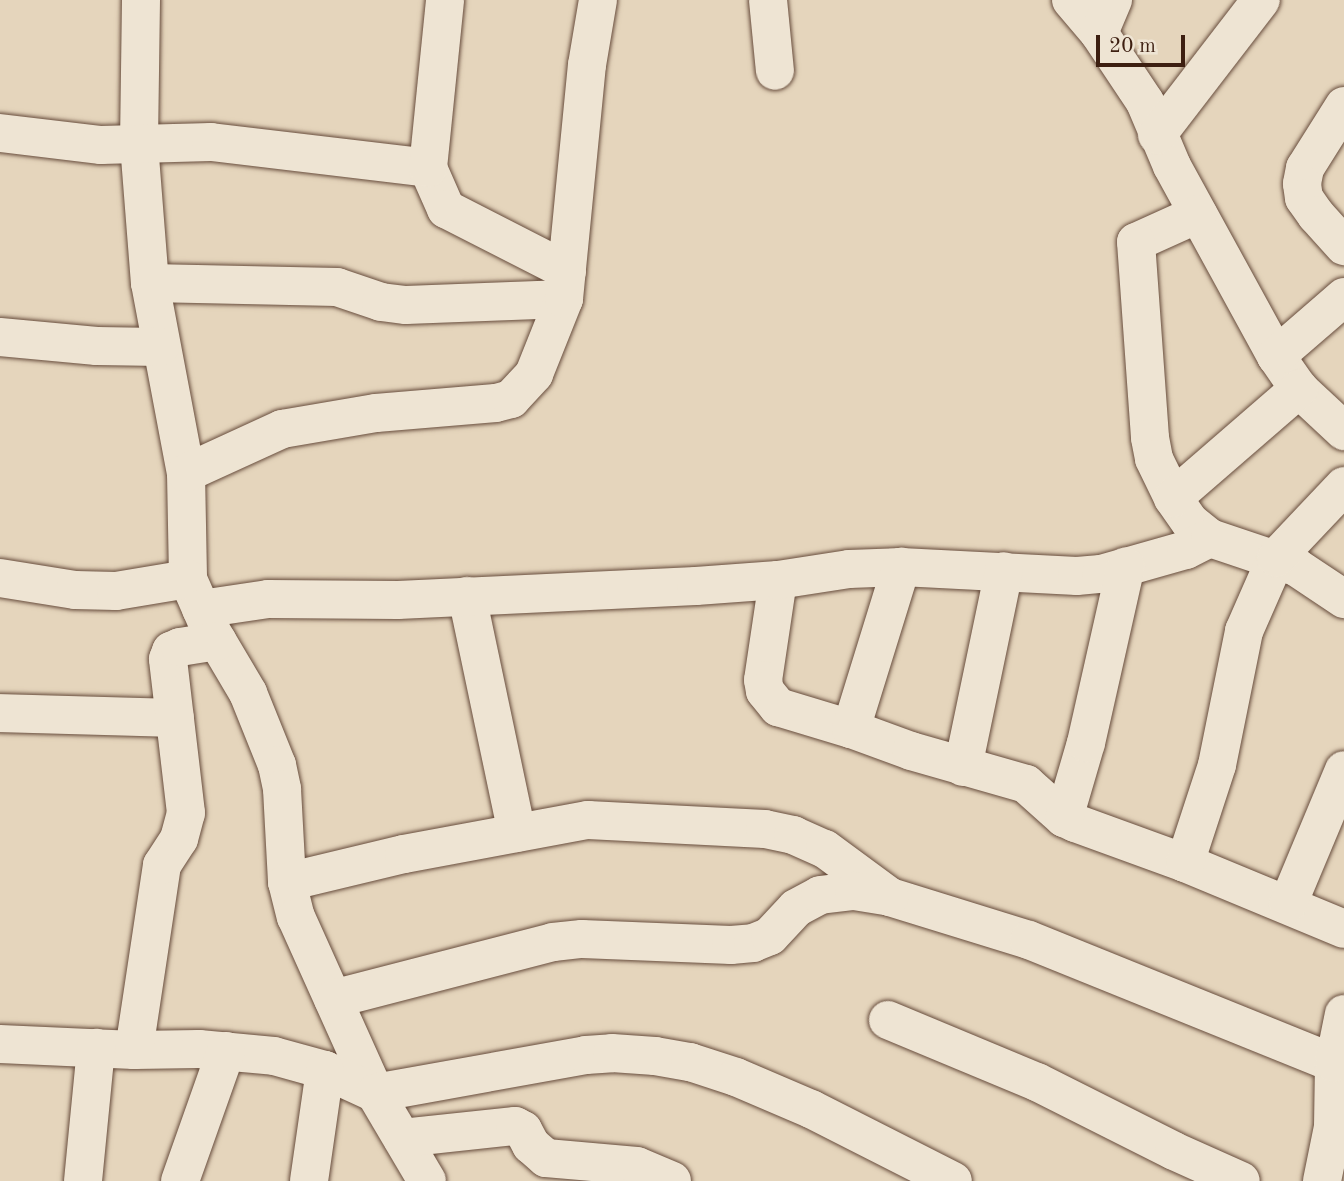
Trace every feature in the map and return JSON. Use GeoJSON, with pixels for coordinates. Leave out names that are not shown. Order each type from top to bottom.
{"type":"FeatureCollection","features":[{"type":"Feature","properties":{"kind":"street"},"geometry":{"type":"LineString","coordinates":[[141,0],[139,144],[150,283],[186,474],[202,610],[248,693],[277,765],[282,789],[287,882],[296,917],[375,1093],[427,1181]]}},
{"type":"Feature","properties":{"kind":"street"},"geometry":{"type":"LineString","coordinates":[[445,0],[428,167],[443,205],[565,285]]}},
{"type":"Feature","properties":{"kind":"street"},"geometry":{"type":"LineString","coordinates":[[186,474],[282,429],[376,413],[441,410],[511,399],[534,374],[565,285],[587,65],[598,0]]}},
{"type":"Feature","properties":{"kind":"street"},"geometry":{"type":"LineString","coordinates":[[768,0],[775,71]]}},
{"type":"Feature","properties":{"kind":"street"},"geometry":{"type":"LineString","coordinates":[[1071,0],[1106,16],[1157,135],[1276,356],[1298,389],[1344,431]]}},
{"type":"Feature","properties":{"kind":"street"},"geometry":{"type":"LineString","coordinates":[[1157,135],[1261,0]]}},
{"type":"Feature","properties":{"kind":"street"},"geometry":{"type":"LineString","coordinates":[[1344,106],[1305,168],[1302,184],[1304,198],[1344,246]]}},
{"type":"Feature","properties":{"kind":"street"},"geometry":{"type":"LineString","coordinates":[[0,133],[101,145],[211,142],[428,167]]}},
{"type":"Feature","properties":{"kind":"street"},"geometry":{"type":"LineString","coordinates":[[1198,214],[1136,242],[1150,438],[1154,459],[1173,498],[1190,522],[1210,538],[1276,558],[1296,567],[1344,599]]}},
{"type":"Feature","properties":{"kind":"street"},"geometry":{"type":"LineString","coordinates":[[150,283],[337,287],[381,302],[406,305],[565,285]]}},
{"type":"Feature","properties":{"kind":"street"},"geometry":{"type":"LineString","coordinates":[[1276,356],[1344,297]]}},
{"type":"Feature","properties":{"kind":"street"},"geometry":{"type":"LineString","coordinates":[[0,337],[97,346],[160,346]]}},
{"type":"Feature","properties":{"kind":"street"},"geometry":{"type":"LineString","coordinates":[[1173,498],[1298,389]]}},
{"type":"Feature","properties":{"kind":"street"},"geometry":{"type":"LineString","coordinates":[[1185,863],[1217,765],[1244,631],[1276,558],[1344,486]]}},
{"type":"Feature","properties":{"kind":"street"},"geometry":{"type":"LineString","coordinates":[[0,578],[75,590],[116,591],[202,610],[268,599],[398,600],[778,580],[849,569],[901,567],[1077,576],[1186,550],[1210,538]]}},
{"type":"Feature","properties":{"kind":"street"},"geometry":{"type":"LineString","coordinates":[[1064,818],[1092,717],[1126,566]]}},
{"type":"Feature","properties":{"kind":"street"},"geometry":{"type":"LineString","coordinates":[[851,729],[901,567]]}},
{"type":"Feature","properties":{"kind":"street"},"geometry":{"type":"LineString","coordinates":[[962,767],[1004,571]]}},
{"type":"Feature","properties":{"kind":"street"},"geometry":{"type":"LineString","coordinates":[[778,580],[763,680],[765,691],[778,707],[962,767],[1026,784],[1064,818],[1185,863],[1344,929]]}},
{"type":"Feature","properties":{"kind":"street"},"geometry":{"type":"LineString","coordinates":[[467,596],[517,833]]}},
{"type":"Feature","properties":{"kind":"street"},"geometry":{"type":"LineString","coordinates":[[134,1050],[162,865],[179,839],[186,813],[168,659],[202,610]]}},
{"type":"Feature","properties":{"kind":"street"},"geometry":{"type":"LineString","coordinates":[[0,713],[175,718]]}},
{"type":"Feature","properties":{"kind":"street"},"geometry":{"type":"LineString","coordinates":[[1288,904],[1344,770]]}},
{"type":"Feature","properties":{"kind":"street"},"geometry":{"type":"LineString","coordinates":[[287,882],[404,854],[588,820],[765,829],[793,835],[825,849],[890,897]]}},
{"type":"Feature","properties":{"kind":"street"},"geometry":{"type":"LineString","coordinates":[[333,999],[553,942],[582,939],[718,945],[752,943],[769,936],[796,908],[820,895],[855,891],[890,897],[1340,1038],[1338,1130],[1322,1181]]}},
{"type":"Feature","properties":{"kind":"street"},"geometry":{"type":"LineString","coordinates":[[888,1020],[1037,1082],[1241,1181]]}},
{"type":"Feature","properties":{"kind":"street"},"geometry":{"type":"LineString","coordinates":[[0,1044],[226,1051],[274,1056],[325,1070],[375,1093],[586,1055],[611,1053],[655,1056],[690,1062],[736,1077],[811,1109],[953,1181]]}},
{"type":"Feature","properties":{"kind":"street"},"geometry":{"type":"LineString","coordinates":[[83,1181],[96,1048]]}},
{"type":"Feature","properties":{"kind":"street"},"geometry":{"type":"LineString","coordinates":[[180,1181],[226,1051]]}},
{"type":"Feature","properties":{"kind":"street"},"geometry":{"type":"LineString","coordinates":[[309,1181],[325,1070]]}},
{"type":"Feature","properties":{"kind":"street"},"geometry":{"type":"LineString","coordinates":[[402,1138],[515,1126],[523,1130],[531,1145],[546,1158],[637,1166],[672,1181]]}}]}
